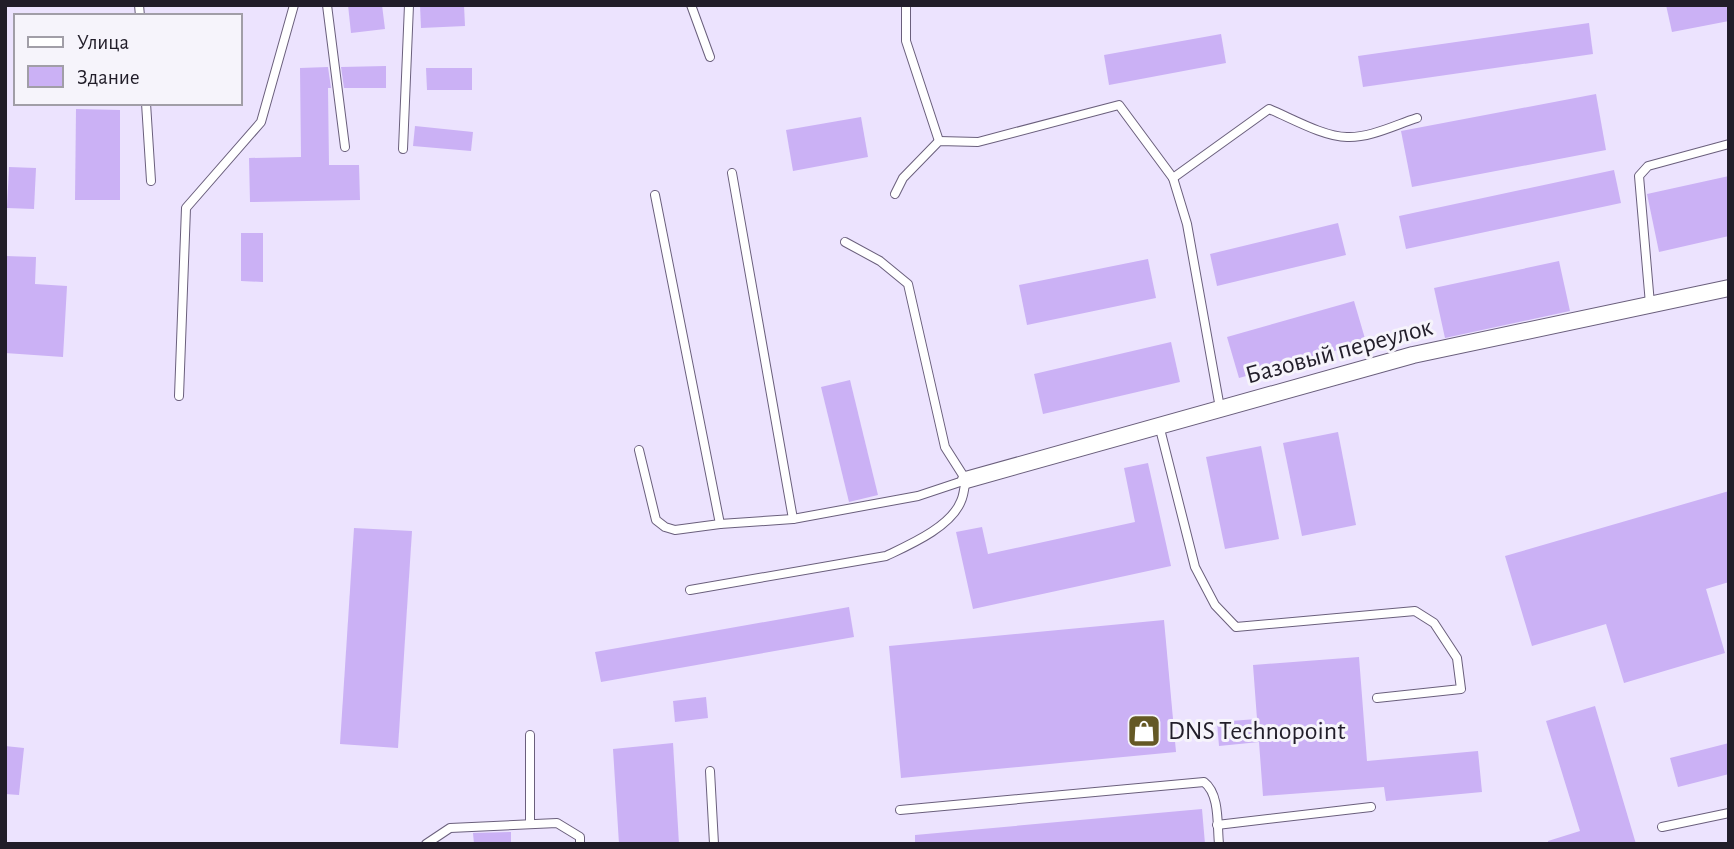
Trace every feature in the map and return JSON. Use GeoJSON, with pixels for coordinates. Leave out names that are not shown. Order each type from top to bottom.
{"type":"FeatureCollection","features":[{"type":"Feature","properties":{"kind":"street","name":"Базовый переулок"},"geometry":{"type":"LineString","coordinates":[[966,480],[1413,355],[1729,288]]}},
{"type":"Feature","properties":{"kind":"lane"},"geometry":{"type":"LineString","coordinates":[[179,396],[186,208],[261,122],[294,5]]}},
{"type":"Feature","properties":{"kind":"lane"},"geometry":{"type":"LineString","coordinates":[[327,5],[345,147]]}},
{"type":"Feature","properties":{"kind":"lane"},"geometry":{"type":"LineString","coordinates":[[403,149],[409,5]]}},
{"type":"Feature","properties":{"kind":"lane"},"geometry":{"type":"LineString","coordinates":[[691,5],[710,57]]}},
{"type":"Feature","properties":{"kind":"lane"},"geometry":{"type":"LineString","coordinates":[[906,5],[906,41],[939,141]]}},
{"type":"Feature","properties":{"kind":"lane"},"geometry":{"type":"LineString","coordinates":[[146,105],[151,181]]}},
{"type":"Feature","properties":{"kind":"lane"},"geometry":{"type":"LineString","coordinates":[[895,194],[903,178],[939,141],[978,142],[1119,105],[1173,177],[1187,223],[1220,408]]}},
{"type":"Feature","properties":{"kind":"lane"},"geometry":{"type":"LineString","coordinates":[[1173,177],[1269,109],[1326,133],[1346,138],[1365,135],[1417,118]]}},
{"type":"Feature","properties":{"kind":"lane"},"geometry":{"type":"LineString","coordinates":[[1650,303],[1639,176],[1648,166],[1729,144]]}},
{"type":"Feature","properties":{"kind":"lane"},"geometry":{"type":"LineString","coordinates":[[732,173],[793,519]]}},
{"type":"Feature","properties":{"kind":"lane"},"geometry":{"type":"LineString","coordinates":[[655,195],[720,524]]}},
{"type":"Feature","properties":{"kind":"lane"},"geometry":{"type":"LineString","coordinates":[[690,590],[886,556],[915,542],[944,523],[961,504],[966,480],[945,447],[908,284],[880,261],[845,242]]}},
{"type":"Feature","properties":{"kind":"lane"},"geometry":{"type":"LineString","coordinates":[[1159,425],[1195,567],[1215,605],[1236,627],[1415,611],[1434,623],[1457,658],[1461,689],[1377,698]]}},
{"type":"Feature","properties":{"kind":"lane"},"geometry":{"type":"LineString","coordinates":[[639,450],[656,520],[675,530],[793,519],[918,496],[966,480]]}},
{"type":"Feature","properties":{"kind":"lane"},"geometry":{"type":"LineString","coordinates":[[530,735],[530,824]]}},
{"type":"Feature","properties":{"kind":"lane"},"geometry":{"type":"LineString","coordinates":[[710,771],[714,844]]}},
{"type":"Feature","properties":{"kind":"lane"},"geometry":{"type":"LineString","coordinates":[[900,810],[1204,782],[1211,787],[1219,844]]}},
{"type":"Feature","properties":{"kind":"lane"},"geometry":{"type":"LineString","coordinates":[[1217,825],[1371,807]]}},
{"type":"Feature","properties":{"kind":"lane"},"geometry":{"type":"LineString","coordinates":[[1662,827],[1729,813]]}},
{"type":"Feature","properties":{"kind":"lane"},"geometry":{"type":"LineString","coordinates":[[426,844],[450,828],[556,823],[580,837],[580,844]]}},
{"type":"Feature","properties":{"kind":"building"},"geometry":{"type":"Polygon","coordinates":[[[348,5],[382,5],[385,29],[351,33],[348,5]]]}},
{"type":"Feature","properties":{"kind":"building"},"geometry":{"type":"Polygon","coordinates":[[[420,5],[464,5],[465,26],[421,28],[420,5]]]}},
{"type":"Feature","properties":{"kind":"building"},"geometry":{"type":"Polygon","coordinates":[[[1666,5],[1729,5],[1729,21],[1672,32],[1666,5]]]}},
{"type":"Feature","properties":{"kind":"building"},"geometry":{"type":"Polygon","coordinates":[[[1589,23],[1593,54],[1363,87],[1358,56],[1589,23]]]}},
{"type":"Feature","properties":{"kind":"building"},"geometry":{"type":"Polygon","coordinates":[[[1221,34],[1226,63],[1109,85],[1104,55],[1221,34]]]}},
{"type":"Feature","properties":{"kind":"building"},"geometry":{"type":"Polygon","coordinates":[[[386,66],[386,88],[344,88],[341,67],[386,66]]]}},
{"type":"Feature","properties":{"kind":"building"},"geometry":{"type":"Polygon","coordinates":[[[328,67],[331,88],[328,88],[329,165],[359,165],[360,200],[250,202],[249,158],[301,157],[300,68],[328,67]]]}},
{"type":"Feature","properties":{"kind":"building"},"geometry":{"type":"Polygon","coordinates":[[[426,68],[472,68],[472,90],[427,90],[426,68]]]}},
{"type":"Feature","properties":{"kind":"building"},"geometry":{"type":"Polygon","coordinates":[[[1596,94],[1606,150],[1412,187],[1401,131],[1596,94]]]}},
{"type":"Feature","properties":{"kind":"building"},"geometry":{"type":"Polygon","coordinates":[[[76,109],[120,110],[120,200],[75,200],[76,109]]]}},
{"type":"Feature","properties":{"kind":"building"},"geometry":{"type":"Polygon","coordinates":[[[861,117],[868,157],[793,171],[786,130],[861,117]]]}},
{"type":"Feature","properties":{"kind":"building"},"geometry":{"type":"Polygon","coordinates":[[[415,126],[473,132],[471,151],[413,146],[415,126]]]}},
{"type":"Feature","properties":{"kind":"building"},"geometry":{"type":"Polygon","coordinates":[[[9,167],[36,168],[34,209],[7,208],[9,167]]]}},
{"type":"Feature","properties":{"kind":"building"},"geometry":{"type":"Polygon","coordinates":[[[1614,170],[1621,203],[1406,249],[1399,216],[1614,170]]]}},
{"type":"Feature","properties":{"kind":"building"},"geometry":{"type":"Polygon","coordinates":[[[1729,176],[1729,236],[1659,252],[1647,194],[1729,176]]]}},
{"type":"Feature","properties":{"kind":"building"},"geometry":{"type":"Polygon","coordinates":[[[1338,223],[1346,255],[1217,286],[1210,254],[1338,223]]]}},
{"type":"Feature","properties":{"kind":"building"},"geometry":{"type":"Polygon","coordinates":[[[241,233],[263,233],[263,282],[241,281],[241,233]]]}},
{"type":"Feature","properties":{"kind":"building"},"geometry":{"type":"Polygon","coordinates":[[[5,256],[36,257],[35,284],[67,286],[63,357],[5,353],[5,256]]]}},
{"type":"Feature","properties":{"kind":"building"},"geometry":{"type":"Polygon","coordinates":[[[1148,259],[1156,298],[1027,325],[1019,285],[1148,259]]]}},
{"type":"Feature","properties":{"kind":"building"},"geometry":{"type":"Polygon","coordinates":[[[1559,261],[1570,311],[1445,338],[1434,288],[1559,261]]]}},
{"type":"Feature","properties":{"kind":"building"},"geometry":{"type":"Polygon","coordinates":[[[1354,301],[1366,342],[1239,378],[1227,337],[1354,301]]]}},
{"type":"Feature","properties":{"kind":"building"},"geometry":{"type":"Polygon","coordinates":[[[1171,342],[1180,382],[1043,414],[1034,374],[1171,342]]]}},
{"type":"Feature","properties":{"kind":"building"},"geometry":{"type":"Polygon","coordinates":[[[850,380],[878,495],[849,502],[821,387],[850,380]]]}},
{"type":"Feature","properties":{"kind":"building"},"geometry":{"type":"Polygon","coordinates":[[[1338,432],[1356,525],[1302,536],[1283,443],[1338,432]]]}},
{"type":"Feature","properties":{"kind":"building"},"geometry":{"type":"Polygon","coordinates":[[[1261,446],[1279,539],[1225,549],[1206,457],[1261,446]]]}},
{"type":"Feature","properties":{"kind":"building"},"geometry":{"type":"Polygon","coordinates":[[[1148,463],[1171,566],[973,609],[956,532],[982,527],[988,554],[1135,522],[1124,468],[1148,463]]]}},
{"type":"Feature","properties":{"kind":"building"},"geometry":{"type":"Polygon","coordinates":[[[1729,491],[1729,582],[1706,589],[1725,653],[1624,683],[1606,624],[1532,646],[1505,556],[1729,491]]]}},
{"type":"Feature","properties":{"kind":"building"},"geometry":{"type":"Polygon","coordinates":[[[354,528],[412,531],[398,748],[340,744],[354,528]]]}},
{"type":"Feature","properties":{"kind":"building"},"geometry":{"type":"Polygon","coordinates":[[[849,607],[854,637],[601,682],[595,652],[849,607]]]}},
{"type":"Feature","properties":{"kind":"building"},"geometry":{"type":"Polygon","coordinates":[[[1164,620],[1176,752],[901,778],[889,646],[1164,620]]]}},
{"type":"Feature","properties":{"kind":"building"},"geometry":{"type":"Polygon","coordinates":[[[1359,657],[1367,761],[1478,751],[1482,792],[1386,801],[1384,787],[1263,796],[1259,742],[1219,746],[1217,722],[1257,719],[1253,665],[1359,657]]]}},
{"type":"Feature","properties":{"kind":"building"},"geometry":{"type":"Polygon","coordinates":[[[706,697],[708,718],[675,722],[673,701],[706,697]]]}},
{"type":"Feature","properties":{"kind":"building"},"geometry":{"type":"Polygon","coordinates":[[[1595,706],[1636,844],[1548,844],[1548,841],[1580,831],[1546,721],[1595,706]]]}},
{"type":"Feature","properties":{"kind":"building"},"geometry":{"type":"Polygon","coordinates":[[[673,743],[679,844],[619,844],[613,749],[673,743]]]}},
{"type":"Feature","properties":{"kind":"building"},"geometry":{"type":"Polygon","coordinates":[[[1729,743],[1729,774],[1678,787],[1670,758],[1729,743]]]}},
{"type":"Feature","properties":{"kind":"building"},"geometry":{"type":"Polygon","coordinates":[[[5,746],[24,748],[19,795],[5,794],[5,746]]]}},
{"type":"Feature","properties":{"kind":"building"},"geometry":{"type":"Polygon","coordinates":[[[1202,809],[1205,844],[915,844],[915,835],[1202,809]]]}},
{"type":"Feature","properties":{"kind":"building"},"geometry":{"type":"Polygon","coordinates":[[[511,832],[511,844],[474,844],[473,833],[511,832]]]}},
{"type":"Feature","properties":{"kind":"place","name":"DNS Technopoint"},"geometry":{"type":"Point","coordinates":[1144,731]}}]}
